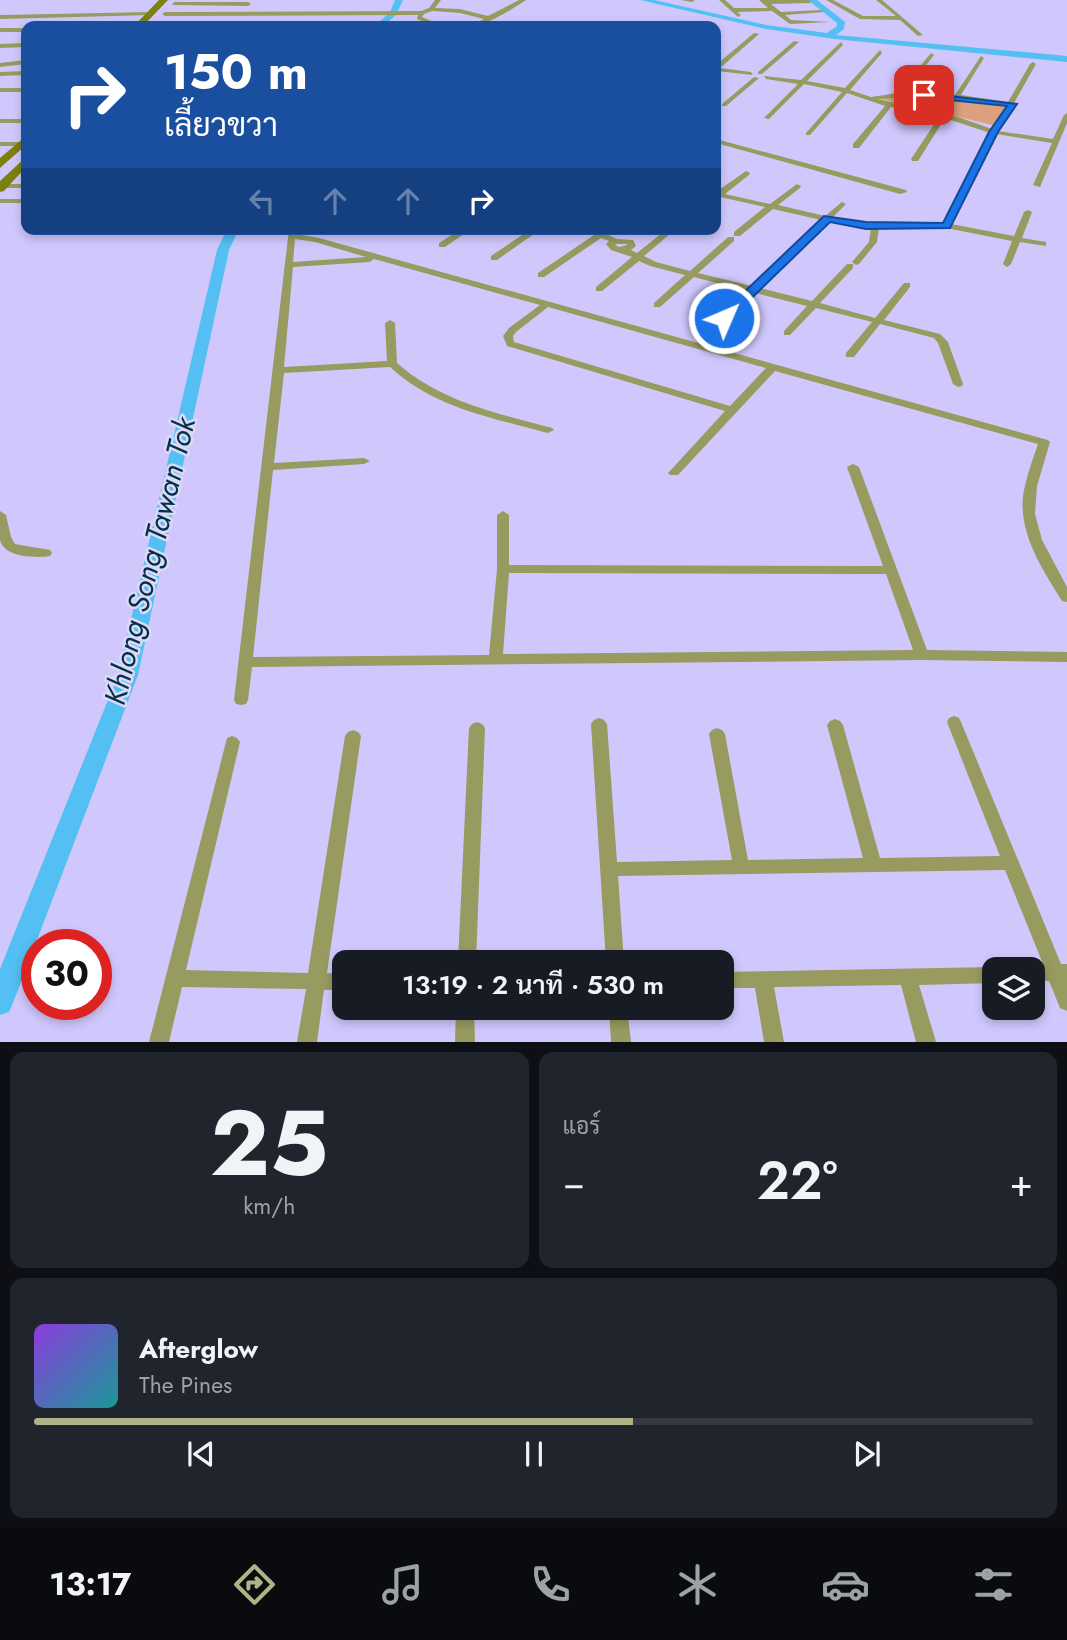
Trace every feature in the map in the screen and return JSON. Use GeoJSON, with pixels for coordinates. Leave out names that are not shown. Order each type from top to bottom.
{"type":"FeatureCollection","features":[{"type":"Feature","properties":{"kind":"main road"},"geometry":{"type":"LineString","coordinates":[[143,21],[164,0]]}},
{"type":"Feature","properties":{"kind":"main road"},"geometry":{"type":"LineString","coordinates":[[163,16],[176,2]]}},
{"type":"Feature","properties":{"kind":"main road"},"geometry":{"type":"LineString","coordinates":[[0,165],[21,144]]}},
{"type":"Feature","properties":{"kind":"main road"},"geometry":{"type":"LineString","coordinates":[[3,185],[21,171]]}},
{"type":"Feature","properties":{"kind":"street"},"geometry":{"type":"LineString","coordinates":[[431,9],[438,0]]}},
{"type":"Feature","properties":{"kind":"street"},"geometry":{"type":"LineString","coordinates":[[482,21],[523,0]]}},
{"type":"Feature","properties":{"kind":"street"},"geometry":{"type":"LineString","coordinates":[[722,0],[736,13],[772,9]]}},
{"type":"Feature","properties":{"kind":"street"},"geometry":{"type":"LineString","coordinates":[[830,0],[862,18],[901,18]]}},
{"type":"Feature","properties":{"kind":"street"},"geometry":{"type":"LineString","coordinates":[[879,0],[920,35]]}},
{"type":"Feature","properties":{"kind":"street"},"geometry":{"type":"LineString","coordinates":[[504,1],[516,3]]}},
{"type":"Feature","properties":{"kind":"street"},"geometry":{"type":"LineString","coordinates":[[176,2],[248,4]]}},
{"type":"Feature","properties":{"kind":"street"},"geometry":{"type":"LineString","coordinates":[[764,2],[809,2]]}},
{"type":"Feature","properties":{"kind":"street"},"geometry":{"type":"LineString","coordinates":[[764,2],[790,22],[827,22]]}},
{"type":"Feature","properties":{"kind":"street"},"geometry":{"type":"LineString","coordinates":[[163,16],[422,13],[431,9],[460,11],[488,18]]}},
{"type":"Feature","properties":{"kind":"street"},"geometry":{"type":"LineString","coordinates":[[778,14],[821,12]]}},
{"type":"Feature","properties":{"kind":"street"},"geometry":{"type":"LineString","coordinates":[[422,13],[418,18],[422,21]]}},
{"type":"Feature","properties":{"kind":"street"},"geometry":{"type":"LineString","coordinates":[[0,17],[150,14]]}},
{"type":"Feature","properties":{"kind":"street"},"geometry":{"type":"LineString","coordinates":[[0,30],[21,30]]}},
{"type":"Feature","properties":{"kind":"street"},"geometry":{"type":"LineString","coordinates":[[721,65],[757,34]]}},
{"type":"Feature","properties":{"kind":"street"},"geometry":{"type":"LineString","coordinates":[[724,105],[796,42]]}},
{"type":"Feature","properties":{"kind":"street"},"geometry":{"type":"LineString","coordinates":[[767,118],[841,44]]}},
{"type":"Feature","properties":{"kind":"street"},"geometry":{"type":"LineString","coordinates":[[0,46],[21,46]]}},
{"type":"Feature","properties":{"kind":"street"},"geometry":{"type":"LineString","coordinates":[[808,134],[880,52]]}},
{"type":"Feature","properties":{"kind":"street"},"geometry":{"type":"LineString","coordinates":[[900,95],[931,55]]}},
{"type":"Feature","properties":{"kind":"street"},"geometry":{"type":"LineString","coordinates":[[957,97],[981,58]]}},
{"type":"Feature","properties":{"kind":"street"},"geometry":{"type":"LineString","coordinates":[[0,65],[21,63]]}},
{"type":"Feature","properties":{"kind":"street"},"geometry":{"type":"LineString","coordinates":[[946,226],[994,132],[1033,64]]}},
{"type":"Feature","properties":{"kind":"street"},"geometry":{"type":"LineString","coordinates":[[721,70],[804,81],[889,105],[943,115],[994,132],[1055,141]]}},
{"type":"Feature","properties":{"kind":"street"},"geometry":{"type":"LineString","coordinates":[[0,74],[21,73]]}},
{"type":"Feature","properties":{"kind":"street"},"geometry":{"type":"LineString","coordinates":[[0,90],[21,90]]}},
{"type":"Feature","properties":{"kind":"street"},"geometry":{"type":"LineString","coordinates":[[870,99],[900,95],[957,97],[1012,104]]}},
{"type":"Feature","properties":{"kind":"street"},"geometry":{"type":"LineString","coordinates":[[856,146],[889,105]]}},
{"type":"Feature","properties":{"kind":"street"},"geometry":{"type":"LineString","coordinates":[[915,159],[943,115]]}},
{"type":"Feature","properties":{"kind":"street"},"geometry":{"type":"LineString","coordinates":[[1037,185],[1067,115]]}},
{"type":"Feature","properties":{"kind":"street"},"geometry":{"type":"LineString","coordinates":[[0,121],[21,121]]}},
{"type":"Feature","properties":{"kind":"street"},"geometry":{"type":"LineString","coordinates":[[721,142],[903,192]]}},
{"type":"Feature","properties":{"kind":"street"},"geometry":{"type":"LineString","coordinates":[[0,144],[21,144]]}},
{"type":"Feature","properties":{"kind":"street"},"geometry":{"type":"LineString","coordinates":[[0,149],[21,144]]}},
{"type":"Feature","properties":{"kind":"street"},"geometry":{"type":"LineString","coordinates":[[721,192],[746,173]]}},
{"type":"Feature","properties":{"kind":"street"},"geometry":{"type":"LineString","coordinates":[[3,185],[21,183]]}},
{"type":"Feature","properties":{"kind":"street"},"geometry":{"type":"LineString","coordinates":[[657,305],[734,236],[797,186]]}},
{"type":"Feature","properties":{"kind":"street"},"geometry":{"type":"LineString","coordinates":[[721,196],[828,219],[875,226],[946,226],[1043,244]]}},
{"type":"Feature","properties":{"kind":"street"},"geometry":{"type":"LineString","coordinates":[[0,201],[21,201]]}},
{"type":"Feature","properties":{"kind":"street"},"geometry":{"type":"LineString","coordinates":[[724,318],[842,204]]}},
{"type":"Feature","properties":{"kind":"street"},"geometry":{"type":"LineString","coordinates":[[1007,264],[1028,212]]}},
{"type":"Feature","properties":{"kind":"street"},"geometry":{"type":"LineString","coordinates":[[787,333],[873,242],[875,226]]}},
{"type":"Feature","properties":{"kind":"street"},"geometry":{"type":"LineString","coordinates":[[241,700],[292,235]]}},
{"type":"Feature","properties":{"kind":"street"},"geometry":{"type":"LineString","coordinates":[[299,235],[1044,442],[1028,503],[1039,547],[1067,598]]}},
{"type":"Feature","properties":{"kind":"street"},"geometry":{"type":"LineString","coordinates":[[442,245],[458,235]]}},
{"type":"Feature","properties":{"kind":"street"},"geometry":{"type":"LineString","coordinates":[[494,258],[528,235]]}},
{"type":"Feature","properties":{"kind":"street"},"geometry":{"type":"LineString","coordinates":[[541,275],[591,235]]}},
{"type":"Feature","properties":{"kind":"street"},"geometry":{"type":"LineString","coordinates":[[604,235],[615,241],[632,244],[632,247],[624,250],[638,258],[940,338],[958,384]]}},
{"type":"Feature","properties":{"kind":"street"},"geometry":{"type":"LineString","coordinates":[[599,289],[665,235]]}},
{"type":"Feature","properties":{"kind":"street"},"geometry":{"type":"LineString","coordinates":[[290,265],[382,258]]}},
{"type":"Feature","properties":{"kind":"street"},"geometry":{"type":"LineString","coordinates":[[850,355],[907,285]]}},
{"type":"Feature","properties":{"kind":"street"},"geometry":{"type":"LineString","coordinates":[[548,303],[512,330],[508,336],[510,344],[732,410]]}},
{"type":"Feature","properties":{"kind":"street"},"geometry":{"type":"LineString","coordinates":[[390,323],[392,364],[408,380],[437,395],[548,430]]}},
{"type":"Feature","properties":{"kind":"street"},"geometry":{"type":"LineString","coordinates":[[279,370],[392,364]]}},
{"type":"Feature","properties":{"kind":"street"},"geometry":{"type":"LineString","coordinates":[[674,472],[774,366]]}},
{"type":"Feature","properties":{"kind":"street"},"geometry":{"type":"LineString","coordinates":[[268,467],[364,461]]}},
{"type":"Feature","properties":{"kind":"street"},"geometry":{"type":"LineString","coordinates":[[853,467],[922,655]]}},
{"type":"Feature","properties":{"kind":"street"},"geometry":{"type":"LineString","coordinates":[[0,515],[2,535],[11,547],[19,551],[46,553]]}},
{"type":"Feature","properties":{"kind":"street"},"geometry":{"type":"LineString","coordinates":[[496,657],[503,569],[503,515]]}},
{"type":"Feature","properties":{"kind":"street"},"geometry":{"type":"LineString","coordinates":[[503,569],[889,570]]}},
{"type":"Feature","properties":{"kind":"street"},"geometry":{"type":"LineString","coordinates":[[247,662],[496,657],[1067,657]]}},
{"type":"Feature","properties":{"kind":"street"},"geometry":{"type":"LineString","coordinates":[[954,722],[1009,863],[1061,972],[1067,1002]]}},
{"type":"Feature","properties":{"kind":"street"},"geometry":{"type":"LineString","coordinates":[[599,724],[614,950]]}},
{"type":"Feature","properties":{"kind":"street"},"geometry":{"type":"LineString","coordinates":[[835,725],[873,864]]}},
{"type":"Feature","properties":{"kind":"street"},"geometry":{"type":"LineString","coordinates":[[468,950],[477,728]]}},
{"type":"Feature","properties":{"kind":"street"},"geometry":{"type":"LineString","coordinates":[[718,734],[741,865]]}},
{"type":"Feature","properties":{"kind":"street"},"geometry":{"type":"LineString","coordinates":[[307,1041],[353,736]]}},
{"type":"Feature","properties":{"kind":"street"},"geometry":{"type":"LineString","coordinates":[[159,1041],[232,742]]}},
{"type":"Feature","properties":{"kind":"street"},"geometry":{"type":"LineString","coordinates":[[611,869],[1009,863]]}},
{"type":"Feature","properties":{"kind":"street"},"geometry":{"type":"LineString","coordinates":[[734,979],[982,975]]}},
{"type":"Feature","properties":{"kind":"street"},"geometry":{"type":"LineString","coordinates":[[176,978],[332,982]]}},
{"type":"Feature","properties":{"kind":"street"},"geometry":{"type":"LineString","coordinates":[[908,978],[926,1041]]}},
{"type":"Feature","properties":{"kind":"street"},"geometry":{"type":"LineString","coordinates":[[763,979],[774,1041]]}},
{"type":"Feature","properties":{"kind":"street"},"geometry":{"type":"LineString","coordinates":[[465,1041],[466,1020]]}},
{"type":"Feature","properties":{"kind":"street"},"geometry":{"type":"LineString","coordinates":[[619,1020],[621,1041]]}},
{"type":"Feature","properties":{"kind":"shaded area"},"geometry":{"type":"Polygon","coordinates":[[[878,98],[957,98],[1010,105],[997,126],[878,98]]]}},
{"type":"Feature","properties":{"kind":"waterway","name":"Khlong Song Tawan Tok"},"geometry":{"type":"LineString","coordinates":[[384,21],[393,13],[399,0]]}},
{"type":"Feature","properties":{"kind":"waterway"},"geometry":{"type":"LineString","coordinates":[[644,0],[766,27],[835,37],[1067,59]]}},
{"type":"Feature","properties":{"kind":"waterway"},"geometry":{"type":"LineString","coordinates":[[812,0],[841,22],[841,27],[829,36]]}},
{"type":"Feature","properties":{"kind":"waterway","name":"Khlong Song Tawan Tok"},"geometry":{"type":"LineString","coordinates":[[0,1003],[128,675],[223,250],[230,235]]}},
{"type":"Feature","properties":{"kind":"route"},"geometry":{"type":"LineString","coordinates":[[724,318],[828,219],[866,225],[946,226],[994,132],[1012,104],[924,95]]}}]}
